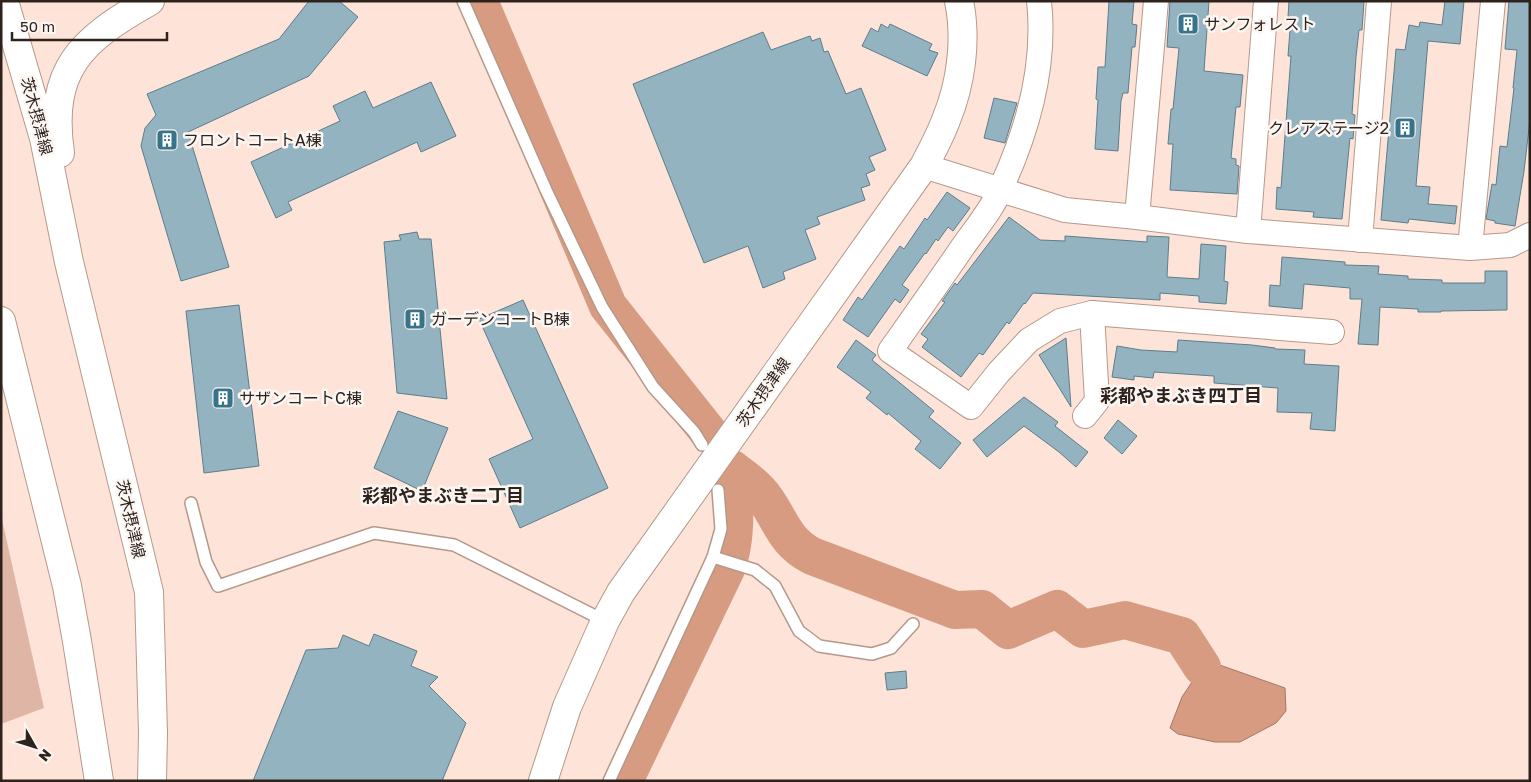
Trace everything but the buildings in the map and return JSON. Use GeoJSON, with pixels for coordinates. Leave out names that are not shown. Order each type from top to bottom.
{"type":"FeatureCollection","features":[{"type":"Feature","properties":{"kind":"main road","name":"茨木摂津線"},"geometry":{"type":"LineString","coordinates":[[4,1],[44,138],[70,262],[149,592],[153,733],[152,781]]}},
{"type":"Feature","properties":{"kind":"main road","name":"茨木摂津線"},"geometry":{"type":"LineString","coordinates":[[70,262],[72,214],[61,159],[57,124],[62,86],[75,58],[86,45],[108,26],[150,1]]}},
{"type":"Feature","properties":{"kind":"main road","name":"茨木摂津線"},"geometry":{"type":"LineString","coordinates":[[543,781],[567,707],[605,621],[621,592],[924,166],[946,120],[959,79],[962,46],[959,1]]}},
{"type":"Feature","properties":{"kind":"main road"},"geometry":{"type":"LineString","coordinates":[[1,321],[66,586],[77,641],[99,781]]}},
{"type":"Feature","properties":{"kind":"main road"},"geometry":{"type":"LineString","coordinates":[[1,363],[35,491],[66,586]]}},
{"type":"Feature","properties":{"kind":"street"},"geometry":{"type":"LineString","coordinates":[[1039,1],[1042,26],[1036,82],[1023,132],[1001,190],[890,351],[971,407],[999,372],[1029,340],[1060,321],[1092,313],[1332,332]]}},
{"type":"Feature","properties":{"kind":"street"},"geometry":{"type":"LineString","coordinates":[[1137,217],[1156,1]]}},
{"type":"Feature","properties":{"kind":"street"},"geometry":{"type":"LineString","coordinates":[[1248,230],[1266,1]]}},
{"type":"Feature","properties":{"kind":"street"},"geometry":{"type":"LineString","coordinates":[[1360,240],[1379,1]]}},
{"type":"Feature","properties":{"kind":"street"},"geometry":{"type":"LineString","coordinates":[[1470,248],[1493,1]]}},
{"type":"Feature","properties":{"kind":"street"},"geometry":{"type":"LineString","coordinates":[[924,166],[1065,210],[1248,230],[1470,248],[1510,245],[1530,235]]}},
{"type":"Feature","properties":{"kind":"street"},"geometry":{"type":"LineString","coordinates":[[1085,416],[1097,401],[1092,313]]}},
{"type":"Feature","properties":{"kind":"lane"},"geometry":{"type":"LineString","coordinates":[[463,1],[546,190],[602,307],[653,387],[694,432],[702,445]]}},
{"type":"Feature","properties":{"kind":"lane"},"geometry":{"type":"LineString","coordinates":[[609,781],[714,557],[721,529],[718,490]]}},
{"type":"Feature","properties":{"kind":"lane"},"geometry":{"type":"LineString","coordinates":[[191,504],[206,562],[218,586],[374,533],[454,544],[605,621]]}},
{"type":"Feature","properties":{"kind":"lane"},"geometry":{"type":"LineString","coordinates":[[714,557],[755,570],[775,586],[799,631],[819,646],[872,654],[891,648],[913,624]]}},
{"type":"Feature","properties":{"kind":"shaded area"},"geometry":{"type":"Polygon","coordinates":[[[1,515],[44,708],[1,724],[1,515]]]}},
{"type":"Feature","properties":{"kind":"shaded area"},"geometry":{"type":"Polygon","coordinates":[[[1214,663],[1285,688],[1286,711],[1276,723],[1240,742],[1215,742],[1178,734],[1170,728],[1182,697],[1202,667],[1214,663]]]}},
{"type":"Feature","properties":{"kind":"waterway"},"geometry":{"type":"LineString","coordinates":[[479,1],[608,306],[709,433]]}},
{"type":"Feature","properties":{"kind":"waterway"},"geometry":{"type":"LineString","coordinates":[[732,469],[759,491],[790,538],[803,551],[812,556],[955,610],[982,609],[1008,630],[1057,609],[1083,629],[1125,620],[1182,636],[1202,667]]}},
{"type":"Feature","properties":{"kind":"waterway"},"geometry":{"type":"LineString","coordinates":[[624,781],[726,569],[734,532],[732,469]]}},
{"type":"Feature","properties":{"kind":"place","name":"サンフォレスト"},"geometry":{"type":"Point","coordinates":[1188,24]}},
{"type":"Feature","properties":{"kind":"place","name":"クレアステージ2"},"geometry":{"type":"Point","coordinates":[1405,128]}},
{"type":"Feature","properties":{"kind":"place","name":"フロントコートA棟"},"geometry":{"type":"Point","coordinates":[167,140]}},
{"type":"Feature","properties":{"kind":"place","name":"ガーデンコートB棟"},"geometry":{"type":"Point","coordinates":[415,319]}},
{"type":"Feature","properties":{"kind":"place","name":"サザンコートC棟"},"geometry":{"type":"Point","coordinates":[223,398]}},
{"type":"Feature","properties":{"kind":"district","name":"彩都やまぶき四丁目"},"geometry":{"type":"Point","coordinates":[1181,395]}},
{"type":"Feature","properties":{"kind":"district","name":"彩都やまぶき二丁目"},"geometry":{"type":"Point","coordinates":[443,495]}}]}
